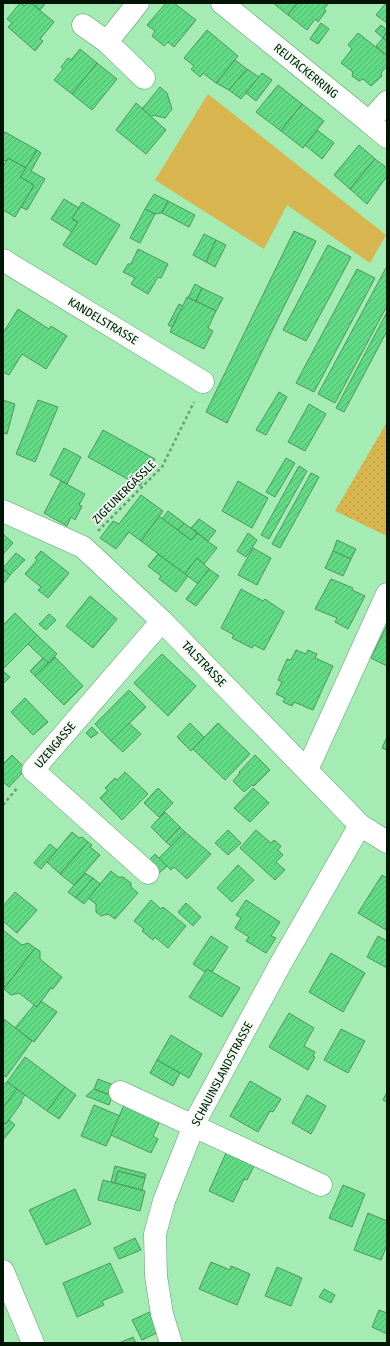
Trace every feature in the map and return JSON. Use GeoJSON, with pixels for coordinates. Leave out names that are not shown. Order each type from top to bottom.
{"type":"FeatureCollection","features":[{"type":"Feature","properties":{"kind":"street"},"geometry":{"type":"LineString","coordinates":[[107,42],[138,3]]}},
{"type":"Feature","properties":{"kind":"street","name":"REUTACKERRING"},"geometry":{"type":"LineString","coordinates":[[222,3],[387,137]]}},
{"type":"Feature","properties":{"kind":"street"},"geometry":{"type":"LineString","coordinates":[[83,25],[107,42],[144,78]]}},
{"type":"Feature","properties":{"kind":"street"},"geometry":{"type":"LineString","coordinates":[[369,122],[387,102]]}},
{"type":"Feature","properties":{"kind":"street","name":"KANDELSTRASSE"},"geometry":{"type":"LineString","coordinates":[[3,260],[203,382]]}},
{"type":"Feature","properties":{"kind":"street","name":"TALSTRASSE"},"geometry":{"type":"LineString","coordinates":[[3,511],[83,547],[162,621],[360,825],[387,842]]}},
{"type":"Feature","properties":{"kind":"street"},"geometry":{"type":"LineString","coordinates":[[307,770],[387,594]]}},
{"type":"Feature","properties":{"kind":"street","name":"UZENGASSE"},"geometry":{"type":"LineString","coordinates":[[148,873],[33,770],[162,621]]}},
{"type":"Feature","properties":{"kind":"street","name":"SCHAUINSLANDSTRASSE"},"geometry":{"type":"LineString","coordinates":[[171,1343],[162,1314],[156,1276],[155,1234],[164,1201],[194,1126],[281,963],[360,825]]}},
{"type":"Feature","properties":{"kind":"street"},"geometry":{"type":"LineString","coordinates":[[120,1092],[321,1185]]}},
{"type":"Feature","properties":{"kind":"street"},"geometry":{"type":"LineString","coordinates":[[3,1271],[32,1343]]}},
{"type":"Feature","properties":{"kind":"path","name":"ZIGEUNERGÄSSLE"},"geometry":{"type":"LineString","coordinates":[[83,547],[162,467],[203,382]]}},
{"type":"Feature","properties":{"kind":"shaded area"},"geometry":{"type":"Polygon","coordinates":[[[208,94],[386,235],[370,263],[287,205],[264,249],[155,180],[208,94]]]}},
{"type":"Feature","properties":{"kind":"shaded area"},"geometry":{"type":"Polygon","coordinates":[[[387,422],[387,536],[335,511],[387,422]]]}},
{"type":"Feature","properties":{"kind":"building"},"geometry":{"type":"Polygon","coordinates":[[[20,3],[25,6],[27,3],[31,3],[54,22],[40,39],[43,41],[35,51],[8,27],[12,23],[7,19],[20,3]]]}},
{"type":"Feature","properties":{"kind":"building"},"geometry":{"type":"Polygon","coordinates":[[[31,3],[46,3],[40,10],[31,3]]]}},
{"type":"Feature","properties":{"kind":"building"},"geometry":{"type":"Polygon","coordinates":[[[166,3],[174,3],[196,20],[174,47],[168,42],[164,46],[152,36],[155,31],[147,25],[166,3]]]}},
{"type":"Feature","properties":{"kind":"building"},"geometry":{"type":"Polygon","coordinates":[[[273,3],[298,3],[288,15],[273,3]]]}},
{"type":"Feature","properties":{"kind":"building"},"geometry":{"type":"Polygon","coordinates":[[[298,3],[329,3],[324,9],[326,11],[318,22],[315,19],[307,30],[288,15],[298,3]]]}},
{"type":"Feature","properties":{"kind":"building"},"geometry":{"type":"Polygon","coordinates":[[[387,3],[387,23],[376,15],[387,3]]]}},
{"type":"Feature","properties":{"kind":"building"},"geometry":{"type":"Polygon","coordinates":[[[321,23],[329,29],[318,44],[310,39],[321,23]]]}},
{"type":"Feature","properties":{"kind":"building"},"geometry":{"type":"Polygon","coordinates":[[[381,25],[387,30],[383,38],[375,31],[381,25]]]}},
{"type":"Feature","properties":{"kind":"building"},"geometry":{"type":"Polygon","coordinates":[[[207,30],[238,56],[216,83],[203,73],[200,77],[191,69],[194,66],[184,58],[207,30]]]}},
{"type":"Feature","properties":{"kind":"building"},"geometry":{"type":"Polygon","coordinates":[[[358,33],[387,56],[387,66],[381,73],[382,76],[371,86],[363,79],[359,81],[352,76],[353,72],[341,63],[352,49],[348,45],[358,33]]]}},
{"type":"Feature","properties":{"kind":"building"},"geometry":{"type":"Polygon","coordinates":[[[387,33],[387,41],[383,38],[387,33]]]}},
{"type":"Feature","properties":{"kind":"building"},"geometry":{"type":"Polygon","coordinates":[[[383,38],[387,41],[387,56],[376,46],[383,38]]]}},
{"type":"Feature","properties":{"kind":"building"},"geometry":{"type":"Polygon","coordinates":[[[80,49],[97,63],[72,94],[54,80],[63,69],[61,67],[68,58],[71,60],[80,49]]]}},
{"type":"Feature","properties":{"kind":"building"},"geometry":{"type":"Polygon","coordinates":[[[235,60],[247,69],[229,90],[216,83],[235,60]]]}},
{"type":"Feature","properties":{"kind":"building"},"geometry":{"type":"Polygon","coordinates":[[[97,63],[117,79],[92,110],[72,94],[97,63]]]}},
{"type":"Feature","properties":{"kind":"building"},"geometry":{"type":"Polygon","coordinates":[[[247,69],[259,77],[241,99],[229,90],[247,69]]]}},
{"type":"Feature","properties":{"kind":"building"},"geometry":{"type":"Polygon","coordinates":[[[262,73],[272,80],[256,101],[246,93],[262,73]]]}},
{"type":"Feature","properties":{"kind":"building"},"geometry":{"type":"Polygon","coordinates":[[[278,85],[302,104],[281,131],[256,112],[278,85]]]}},
{"type":"Feature","properties":{"kind":"building"},"geometry":{"type":"Polygon","coordinates":[[[160,87],[167,93],[172,109],[165,118],[153,115],[151,118],[142,109],[160,87]]]}},
{"type":"Feature","properties":{"kind":"building"},"geometry":{"type":"Polygon","coordinates":[[[136,103],[166,130],[146,154],[116,130],[136,103]]]}},
{"type":"Feature","properties":{"kind":"building"},"geometry":{"type":"Polygon","coordinates":[[[302,104],[324,121],[303,148],[281,131],[302,104]]]}},
{"type":"Feature","properties":{"kind":"building"},"geometry":{"type":"Polygon","coordinates":[[[317,130],[334,143],[322,159],[305,145],[317,130]]]}},
{"type":"Feature","properties":{"kind":"building"},"geometry":{"type":"Polygon","coordinates":[[[5,132],[37,150],[26,168],[8,158],[6,161],[3,160],[3,136],[5,132]]]}},
{"type":"Feature","properties":{"kind":"building"},"geometry":{"type":"Polygon","coordinates":[[[359,145],[375,159],[350,189],[334,175],[359,145]]]}},
{"type":"Feature","properties":{"kind":"building"},"geometry":{"type":"Polygon","coordinates":[[[37,150],[41,153],[31,171],[45,179],[27,210],[21,207],[34,185],[20,177],[37,150]]]}},
{"type":"Feature","properties":{"kind":"building"},"geometry":{"type":"Polygon","coordinates":[[[8,158],[26,168],[20,177],[34,185],[15,217],[3,210],[3,167],[8,158]]]}},
{"type":"Feature","properties":{"kind":"building"},"geometry":{"type":"Polygon","coordinates":[[[375,159],[387,168],[387,176],[367,204],[350,189],[375,159]]]}},
{"type":"Feature","properties":{"kind":"building"},"geometry":{"type":"Polygon","coordinates":[[[154,194],[168,201],[162,213],[155,214],[145,209],[154,194]]]}},
{"type":"Feature","properties":{"kind":"building"},"geometry":{"type":"Polygon","coordinates":[[[64,199],[79,208],[72,219],[78,222],[72,232],[51,219],[64,199]]]}},
{"type":"Feature","properties":{"kind":"building"},"geometry":{"type":"Polygon","coordinates":[[[168,201],[195,215],[189,227],[162,213],[168,201]]]}},
{"type":"Feature","properties":{"kind":"building"},"geometry":{"type":"Polygon","coordinates":[[[82,202],[120,225],[96,265],[63,245],[78,222],[72,219],[82,202]]]}},
{"type":"Feature","properties":{"kind":"building"},"geometry":{"type":"Polygon","coordinates":[[[145,209],[155,214],[140,243],[130,238],[145,209]]]}},
{"type":"Feature","properties":{"kind":"building"},"geometry":{"type":"Polygon","coordinates":[[[294,231],[316,241],[227,423],[206,412],[294,231]]]}},
{"type":"Feature","properties":{"kind":"building"},"geometry":{"type":"Polygon","coordinates":[[[204,234],[216,240],[206,262],[193,255],[204,234]]]}},
{"type":"Feature","properties":{"kind":"building"},"geometry":{"type":"Polygon","coordinates":[[[216,240],[226,245],[215,267],[206,262],[216,240]]]}},
{"type":"Feature","properties":{"kind":"building"},"geometry":{"type":"Polygon","coordinates":[[[328,245],[351,257],[306,341],[283,330],[328,245]]]}},
{"type":"Feature","properties":{"kind":"building"},"geometry":{"type":"Polygon","coordinates":[[[138,249],[168,264],[161,278],[158,277],[148,294],[131,284],[135,278],[123,272],[128,264],[131,264],[138,249]]]}},
{"type":"Feature","properties":{"kind":"building"},"geometry":{"type":"Polygon","coordinates":[[[387,266],[387,306],[335,403],[318,394],[387,266]]]}},
{"type":"Feature","properties":{"kind":"building"},"geometry":{"type":"Polygon","coordinates":[[[357,269],[375,278],[314,392],[296,383],[357,269]]]}},
{"type":"Feature","properties":{"kind":"building"},"geometry":{"type":"Polygon","coordinates":[[[195,284],[202,288],[196,301],[188,298],[195,284]]]}},
{"type":"Feature","properties":{"kind":"building"},"geometry":{"type":"Polygon","coordinates":[[[202,288],[223,298],[216,311],[196,301],[202,288]]]}},
{"type":"Feature","properties":{"kind":"building"},"geometry":{"type":"Polygon","coordinates":[[[187,297],[216,311],[208,328],[213,331],[204,349],[170,332],[187,297]]]}},
{"type":"Feature","properties":{"kind":"building"},"geometry":{"type":"Polygon","coordinates":[[[179,304],[183,306],[172,327],[168,325],[179,304]]]}},
{"type":"Feature","properties":{"kind":"building"},"geometry":{"type":"Polygon","coordinates":[[[18,309],[49,329],[51,326],[67,336],[46,369],[22,354],[9,375],[3,372],[3,333],[18,309]]]}},
{"type":"Feature","properties":{"kind":"building"},"geometry":{"type":"Polygon","coordinates":[[[387,312],[387,331],[344,412],[336,408],[387,312]]]}},
{"type":"Feature","properties":{"kind":"building"},"geometry":{"type":"Polygon","coordinates":[[[279,392],[287,397],[266,435],[256,430],[279,392]]]}},
{"type":"Feature","properties":{"kind":"building"},"geometry":{"type":"Polygon","coordinates":[[[3,400],[15,404],[7,434],[3,433],[3,400]]]}},
{"type":"Feature","properties":{"kind":"building"},"geometry":{"type":"Polygon","coordinates":[[[38,400],[58,407],[35,462],[16,454],[38,400]]]}},
{"type":"Feature","properties":{"kind":"building"},"geometry":{"type":"Polygon","coordinates":[[[309,404],[326,414],[305,451],[288,442],[309,404]]]}},
{"type":"Feature","properties":{"kind":"building"},"geometry":{"type":"Polygon","coordinates":[[[103,430],[155,459],[140,486],[88,457],[103,430]]]}},
{"type":"Feature","properties":{"kind":"building"},"geometry":{"type":"Polygon","coordinates":[[[64,448],[81,457],[67,484],[50,475],[64,448]]]}},
{"type":"Feature","properties":{"kind":"building"},"geometry":{"type":"Polygon","coordinates":[[[286,458],[295,463],[275,497],[266,492],[286,458]]]}},
{"type":"Feature","properties":{"kind":"building"},"geometry":{"type":"Polygon","coordinates":[[[299,466],[307,471],[269,539],[261,535],[299,466]]]}},
{"type":"Feature","properties":{"kind":"building"},"geometry":{"type":"Polygon","coordinates":[[[311,473],[319,477],[280,548],[272,544],[311,473]]]}},
{"type":"Feature","properties":{"kind":"building"},"geometry":{"type":"Polygon","coordinates":[[[61,481],[85,494],[79,505],[82,506],[75,520],[71,517],[67,526],[44,513],[61,481]]]}},
{"type":"Feature","properties":{"kind":"building"},"geometry":{"type":"Polygon","coordinates":[[[238,481],[268,498],[252,528],[222,511],[238,481]]]}},
{"type":"Feature","properties":{"kind":"building"},"geometry":{"type":"Polygon","coordinates":[[[141,495],[163,511],[141,541],[129,532],[116,549],[100,538],[113,521],[119,524],[141,495]]]}},
{"type":"Feature","properties":{"kind":"building"},"geometry":{"type":"Polygon","coordinates":[[[168,511],[184,523],[178,530],[162,519],[168,511]]]}},
{"type":"Feature","properties":{"kind":"building"},"geometry":{"type":"Polygon","coordinates":[[[159,516],[191,540],[197,533],[217,548],[204,564],[197,558],[185,574],[141,541],[159,516]]]}},
{"type":"Feature","properties":{"kind":"building"},"geometry":{"type":"Polygon","coordinates":[[[199,519],[216,531],[208,541],[191,528],[199,519]]]}},
{"type":"Feature","properties":{"kind":"building"},"geometry":{"type":"Polygon","coordinates":[[[184,523],[197,533],[191,540],[178,530],[184,523]]]}},
{"type":"Feature","properties":{"kind":"building"},"geometry":{"type":"Polygon","coordinates":[[[248,533],[257,540],[246,557],[237,551],[248,533]]]}},
{"type":"Feature","properties":{"kind":"building"},"geometry":{"type":"Polygon","coordinates":[[[3,534],[13,543],[3,554],[3,534]]]}},
{"type":"Feature","properties":{"kind":"building"},"geometry":{"type":"Polygon","coordinates":[[[337,540],[356,549],[351,559],[333,551],[337,540]]]}},
{"type":"Feature","properties":{"kind":"building"},"geometry":{"type":"Polygon","coordinates":[[[253,548],[271,558],[257,585],[238,575],[253,548]]]}},
{"type":"Feature","properties":{"kind":"building"},"geometry":{"type":"Polygon","coordinates":[[[41,551],[69,573],[48,598],[38,590],[41,587],[25,574],[37,560],[35,558],[41,551]]]}},
{"type":"Feature","properties":{"kind":"building"},"geometry":{"type":"Polygon","coordinates":[[[333,551],[351,559],[343,576],[325,568],[333,551]]]}},
{"type":"Feature","properties":{"kind":"building"},"geometry":{"type":"Polygon","coordinates":[[[16,553],[25,560],[10,575],[3,568],[16,553]]]}},
{"type":"Feature","properties":{"kind":"building"},"geometry":{"type":"Polygon","coordinates":[[[158,554],[188,576],[176,592],[159,579],[161,576],[148,566],[158,554]]]}},
{"type":"Feature","properties":{"kind":"building"},"geometry":{"type":"Polygon","coordinates":[[[197,558],[209,569],[198,584],[185,574],[197,558]]]}},
{"type":"Feature","properties":{"kind":"building"},"geometry":{"type":"Polygon","coordinates":[[[3,569],[10,575],[4,583],[3,582],[3,569]]]}},
{"type":"Feature","properties":{"kind":"building"},"geometry":{"type":"Polygon","coordinates":[[[209,569],[219,576],[196,606],[186,599],[209,569]]]}},
{"type":"Feature","properties":{"kind":"building"},"geometry":{"type":"Polygon","coordinates":[[[331,579],[353,588],[352,590],[365,596],[348,629],[335,622],[337,618],[315,609],[331,579]]]}},
{"type":"Feature","properties":{"kind":"building"},"geometry":{"type":"Polygon","coordinates":[[[241,589],[263,601],[265,599],[284,612],[264,650],[254,645],[252,648],[232,638],[234,635],[221,628],[241,589]]]}},
{"type":"Feature","properties":{"kind":"building"},"geometry":{"type":"Polygon","coordinates":[[[90,596],[117,619],[93,648],[66,626],[90,596]]]}},
{"type":"Feature","properties":{"kind":"building"},"geometry":{"type":"Polygon","coordinates":[[[15,613],[37,635],[3,669],[3,625],[15,613]]]}},
{"type":"Feature","properties":{"kind":"building"},"geometry":{"type":"Polygon","coordinates":[[[49,614],[56,620],[46,630],[39,624],[49,614]]]}},
{"type":"Feature","properties":{"kind":"building"},"geometry":{"type":"Polygon","coordinates":[[[387,625],[387,666],[371,658],[387,625]]]}},
{"type":"Feature","properties":{"kind":"building"},"geometry":{"type":"Polygon","coordinates":[[[37,635],[57,654],[48,663],[28,644],[37,635]]]}},
{"type":"Feature","properties":{"kind":"building"},"geometry":{"type":"Polygon","coordinates":[[[296,650],[306,654],[308,650],[317,654],[315,658],[333,666],[313,710],[294,702],[292,706],[283,702],[285,698],[276,694],[282,682],[278,680],[287,659],[291,660],[296,650]]]}},
{"type":"Feature","properties":{"kind":"building"},"geometry":{"type":"Polygon","coordinates":[[[162,654],[196,686],[168,716],[134,683],[162,654]]]}},
{"type":"Feature","properties":{"kind":"building"},"geometry":{"type":"Polygon","coordinates":[[[55,657],[83,686],[64,705],[35,676],[55,657]]]}},
{"type":"Feature","properties":{"kind":"building"},"geometry":{"type":"Polygon","coordinates":[[[43,658],[48,663],[35,676],[30,671],[43,658]]]}},
{"type":"Feature","properties":{"kind":"building"},"geometry":{"type":"Polygon","coordinates":[[[3,671],[10,677],[3,684],[3,671]]]}},
{"type":"Feature","properties":{"kind":"building"},"geometry":{"type":"Polygon","coordinates":[[[129,690],[146,707],[111,741],[95,724],[129,690]]]}},
{"type":"Feature","properties":{"kind":"building"},"geometry":{"type":"Polygon","coordinates":[[[25,698],[48,722],[33,735],[11,712],[25,698]]]}},
{"type":"Feature","properties":{"kind":"building"},"geometry":{"type":"Polygon","coordinates":[[[129,723],[141,734],[123,752],[111,741],[129,723]]]}},
{"type":"Feature","properties":{"kind":"building"},"geometry":{"type":"Polygon","coordinates":[[[190,723],[204,737],[191,751],[177,737],[190,723]]]}},
{"type":"Feature","properties":{"kind":"building"},"geometry":{"type":"Polygon","coordinates":[[[218,723],[250,754],[225,780],[193,749],[218,723]]]}},
{"type":"Feature","properties":{"kind":"building"},"geometry":{"type":"Polygon","coordinates":[[[92,727],[98,733],[91,738],[86,733],[92,727]]]}},
{"type":"Feature","properties":{"kind":"building"},"geometry":{"type":"Polygon","coordinates":[[[387,737],[387,750],[382,748],[387,737]]]}},
{"type":"Feature","properties":{"kind":"building"},"geometry":{"type":"Polygon","coordinates":[[[12,755],[26,769],[9,787],[3,782],[3,764],[12,755]]]}},
{"type":"Feature","properties":{"kind":"building"},"geometry":{"type":"Polygon","coordinates":[[[255,755],[270,770],[254,786],[252,785],[244,792],[233,781],[240,773],[239,772],[255,755]]]}},
{"type":"Feature","properties":{"kind":"building"},"geometry":{"type":"Polygon","coordinates":[[[125,772],[148,794],[122,820],[100,798],[108,790],[105,788],[115,778],[117,780],[125,772]]]}},
{"type":"Feature","properties":{"kind":"building"},"geometry":{"type":"Polygon","coordinates":[[[158,788],[173,803],[159,817],[144,803],[158,788]]]}},
{"type":"Feature","properties":{"kind":"building"},"geometry":{"type":"Polygon","coordinates":[[[253,788],[269,803],[250,822],[234,808],[253,788]]]}},
{"type":"Feature","properties":{"kind":"building"},"geometry":{"type":"Polygon","coordinates":[[[165,812],[180,827],[166,842],[151,827],[165,812]]]}},
{"type":"Feature","properties":{"kind":"building"},"geometry":{"type":"Polygon","coordinates":[[[180,827],[185,832],[171,846],[166,842],[180,827]]]}},
{"type":"Feature","properties":{"kind":"building"},"geometry":{"type":"Polygon","coordinates":[[[228,830],[241,843],[228,855],[215,843],[228,830]]]}},
{"type":"Feature","properties":{"kind":"building"},"geometry":{"type":"Polygon","coordinates":[[[256,830],[271,843],[274,840],[281,846],[278,850],[283,855],[276,862],[285,870],[275,880],[240,848],[256,830]]]}},
{"type":"Feature","properties":{"kind":"building"},"geometry":{"type":"Polygon","coordinates":[[[72,832],[79,838],[82,837],[88,842],[60,874],[47,862],[72,832]]]}},
{"type":"Feature","properties":{"kind":"building"},"geometry":{"type":"Polygon","coordinates":[[[185,832],[211,854],[187,879],[174,867],[171,870],[159,858],[185,832]]]}},
{"type":"Feature","properties":{"kind":"building"},"geometry":{"type":"Polygon","coordinates":[[[88,842],[92,845],[90,847],[100,855],[74,885],[60,874],[88,842]]]}},
{"type":"Feature","properties":{"kind":"building"},"geometry":{"type":"Polygon","coordinates":[[[50,844],[57,850],[41,869],[34,863],[50,844]]]}},
{"type":"Feature","properties":{"kind":"building"},"geometry":{"type":"Polygon","coordinates":[[[155,854],[167,866],[158,874],[146,863],[155,854]]]}},
{"type":"Feature","properties":{"kind":"building"},"geometry":{"type":"Polygon","coordinates":[[[238,865],[254,880],[232,902],[217,888],[238,865]]]}},
{"type":"Feature","properties":{"kind":"building"},"geometry":{"type":"Polygon","coordinates":[[[111,871],[118,877],[123,877],[131,883],[131,887],[138,893],[115,919],[108,914],[101,916],[96,912],[96,904],[88,898],[111,871]]]}},
{"type":"Feature","properties":{"kind":"building"},"geometry":{"type":"Polygon","coordinates":[[[85,873],[93,878],[76,898],[68,892],[85,873]]]}},
{"type":"Feature","properties":{"kind":"building"},"geometry":{"type":"Polygon","coordinates":[[[382,875],[387,878],[386,930],[358,913],[382,875]]]}},
{"type":"Feature","properties":{"kind":"building"},"geometry":{"type":"Polygon","coordinates":[[[93,878],[100,884],[84,904],[76,898],[93,878]]]}},
{"type":"Feature","properties":{"kind":"building"},"geometry":{"type":"Polygon","coordinates":[[[15,892],[37,910],[17,933],[3,921],[3,906],[15,892]]]}},
{"type":"Feature","properties":{"kind":"building"},"geometry":{"type":"Polygon","coordinates":[[[151,900],[161,909],[163,907],[186,926],[168,948],[155,937],[153,940],[142,931],[144,929],[134,921],[151,900]]]}},
{"type":"Feature","properties":{"kind":"building"},"geometry":{"type":"Polygon","coordinates":[[[246,900],[280,922],[271,936],[276,938],[266,953],[246,941],[249,937],[235,928],[241,918],[236,915],[246,900]]]}},
{"type":"Feature","properties":{"kind":"building"},"geometry":{"type":"Polygon","coordinates":[[[186,903],[201,917],[193,926],[178,912],[186,903]]]}},
{"type":"Feature","properties":{"kind":"building"},"geometry":{"type":"Polygon","coordinates":[[[3,930],[22,945],[28,943],[35,948],[4,989],[3,930]]]}},
{"type":"Feature","properties":{"kind":"building"},"geometry":{"type":"Polygon","coordinates":[[[211,936],[228,947],[212,972],[207,969],[205,972],[193,964],[211,936]]]}},
{"type":"Feature","properties":{"kind":"building"},"geometry":{"type":"Polygon","coordinates":[[[378,936],[387,941],[387,968],[367,957],[378,936]]]}},
{"type":"Feature","properties":{"kind":"building"},"geometry":{"type":"Polygon","coordinates":[[[35,948],[40,951],[40,959],[62,977],[53,989],[51,988],[37,1007],[19,993],[11,995],[4,989],[35,948]]]}},
{"type":"Feature","properties":{"kind":"building"},"geometry":{"type":"Polygon","coordinates":[[[331,953],[365,973],[343,1012],[309,992],[331,953]]]}},
{"type":"Feature","properties":{"kind":"building"},"geometry":{"type":"Polygon","coordinates":[[[207,969],[240,988],[222,1017],[189,997],[207,969]]]}},
{"type":"Feature","properties":{"kind":"building"},"geometry":{"type":"Polygon","coordinates":[[[41,1001],[57,1012],[34,1042],[15,1028],[34,1005],[37,1007],[41,1001]]]}},
{"type":"Feature","properties":{"kind":"building"},"geometry":{"type":"Polygon","coordinates":[[[289,1013],[314,1028],[304,1046],[315,1052],[313,1056],[315,1057],[308,1070],[269,1047],[289,1013]]]}},
{"type":"Feature","properties":{"kind":"building"},"geometry":{"type":"Polygon","coordinates":[[[4,1019],[32,1041],[6,1077],[3,1075],[4,1019]]]}},
{"type":"Feature","properties":{"kind":"building"},"geometry":{"type":"Polygon","coordinates":[[[341,1029],[365,1041],[348,1073],[324,1060],[341,1029]]]}},
{"type":"Feature","properties":{"kind":"building"},"geometry":{"type":"Polygon","coordinates":[[[171,1035],[202,1054],[189,1078],[157,1060],[171,1035]]]}},
{"type":"Feature","properties":{"kind":"building"},"geometry":{"type":"Polygon","coordinates":[[[25,1057],[65,1087],[47,1111],[7,1082],[25,1057]]]}},
{"type":"Feature","properties":{"kind":"building"},"geometry":{"type":"Polygon","coordinates":[[[157,1060],[180,1073],[173,1086],[150,1073],[157,1060]]]}},
{"type":"Feature","properties":{"kind":"building"},"geometry":{"type":"Polygon","coordinates":[[[98,1079],[116,1086],[112,1096],[94,1089],[98,1079]]]}},
{"type":"Feature","properties":{"kind":"building"},"geometry":{"type":"Polygon","coordinates":[[[250,1081],[281,1099],[273,1112],[270,1111],[258,1132],[230,1116],[250,1081]]]}},
{"type":"Feature","properties":{"kind":"building"},"geometry":{"type":"Polygon","coordinates":[[[7,1082],[17,1089],[3,1108],[3,1085],[7,1082]]]}},
{"type":"Feature","properties":{"kind":"building"},"geometry":{"type":"Polygon","coordinates":[[[65,1087],[76,1095],[59,1119],[47,1111],[65,1087]]]}},
{"type":"Feature","properties":{"kind":"building"},"geometry":{"type":"Polygon","coordinates":[[[17,1089],[25,1095],[21,1101],[22,1102],[6,1124],[3,1122],[3,1108],[17,1089]]]}},
{"type":"Feature","properties":{"kind":"building"},"geometry":{"type":"Polygon","coordinates":[[[94,1089],[112,1096],[109,1105],[86,1096],[94,1089]]]}},
{"type":"Feature","properties":{"kind":"building"},"geometry":{"type":"Polygon","coordinates":[[[387,1092],[387,1102],[383,1100],[387,1092]]]}},
{"type":"Feature","properties":{"kind":"building"},"geometry":{"type":"Polygon","coordinates":[[[307,1095],[326,1106],[311,1134],[292,1123],[307,1095]]]}},
{"type":"Feature","properties":{"kind":"building"},"geometry":{"type":"Polygon","coordinates":[[[94,1105],[120,1116],[106,1146],[81,1136],[94,1105]]]}},
{"type":"Feature","properties":{"kind":"building"},"geometry":{"type":"Polygon","coordinates":[[[124,1105],[160,1121],[153,1136],[158,1139],[151,1153],[111,1135],[124,1105]]]}},
{"type":"Feature","properties":{"kind":"building"},"geometry":{"type":"Polygon","coordinates":[[[9,1120],[15,1125],[3,1140],[3,1122],[6,1124],[9,1120]]]}},
{"type":"Feature","properties":{"kind":"building"},"geometry":{"type":"Polygon","coordinates":[[[226,1153],[254,1166],[247,1180],[244,1179],[233,1202],[209,1191],[226,1153]]]}},
{"type":"Feature","properties":{"kind":"building"},"geometry":{"type":"Polygon","coordinates":[[[115,1166],[146,1174],[145,1178],[118,1171],[115,1183],[111,1182],[115,1166]]]}},
{"type":"Feature","properties":{"kind":"building"},"geometry":{"type":"Polygon","coordinates":[[[118,1171],[145,1178],[142,1190],[115,1183],[118,1171]]]}},
{"type":"Feature","properties":{"kind":"building"},"geometry":{"type":"Polygon","coordinates":[[[103,1180],[145,1191],[140,1211],[98,1200],[103,1180]]]}},
{"type":"Feature","properties":{"kind":"building"},"geometry":{"type":"Polygon","coordinates":[[[343,1185],[365,1194],[352,1227],[329,1218],[343,1185]]]}},
{"type":"Feature","properties":{"kind":"building"},"geometry":{"type":"Polygon","coordinates":[[[75,1189],[91,1224],[46,1245],[29,1210],[75,1189]]]}},
{"type":"Feature","properties":{"kind":"building"},"geometry":{"type":"Polygon","coordinates":[[[368,1213],[387,1221],[387,1245],[381,1260],[354,1250],[368,1213]]]}},
{"type":"Feature","properties":{"kind":"building"},"geometry":{"type":"Polygon","coordinates":[[[135,1238],[141,1250],[119,1259],[114,1248],[135,1238]]]}},
{"type":"Feature","properties":{"kind":"building"},"geometry":{"type":"Polygon","coordinates":[[[211,1262],[230,1270],[231,1266],[250,1274],[237,1305],[199,1289],[211,1262]]]}},
{"type":"Feature","properties":{"kind":"building"},"geometry":{"type":"Polygon","coordinates":[[[110,1263],[123,1292],[102,1301],[104,1305],[77,1317],[63,1283],[110,1263]]]}},
{"type":"Feature","properties":{"kind":"building"},"geometry":{"type":"Polygon","coordinates":[[[277,1267],[302,1278],[291,1306],[265,1296],[277,1267]]]}},
{"type":"Feature","properties":{"kind":"building"},"geometry":{"type":"Polygon","coordinates":[[[324,1289],[335,1295],[331,1303],[319,1297],[324,1289]]]}},
{"type":"Feature","properties":{"kind":"building"},"geometry":{"type":"Polygon","coordinates":[[[154,1310],[163,1330],[142,1340],[132,1320],[154,1310]]]}},
{"type":"Feature","properties":{"kind":"building"},"geometry":{"type":"Polygon","coordinates":[[[379,1310],[387,1313],[387,1334],[372,1327],[379,1310]]]}},
{"type":"Feature","properties":{"kind":"building"},"geometry":{"type":"Polygon","coordinates":[[[133,1337],[136,1343],[119,1343],[133,1337]]]}}]}
